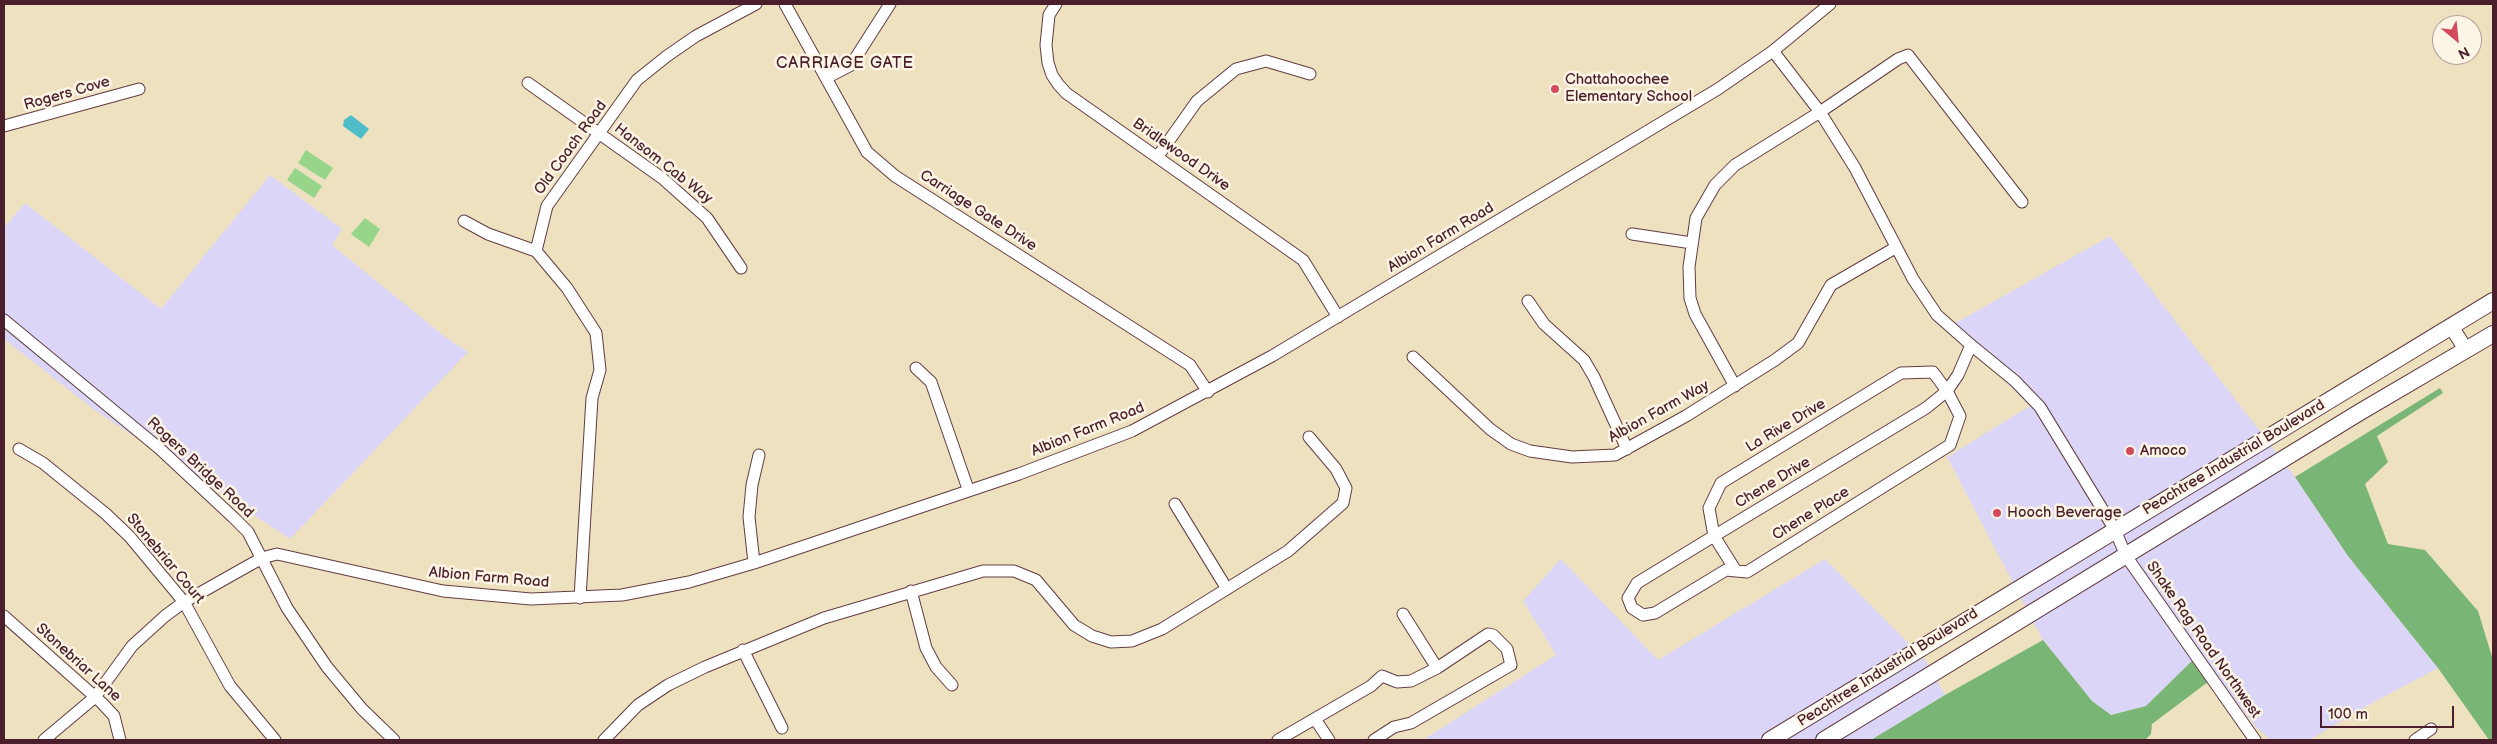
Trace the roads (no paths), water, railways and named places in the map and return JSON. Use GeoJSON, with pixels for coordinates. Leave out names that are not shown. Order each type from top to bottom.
{"type":"FeatureCollection","features":[{"type":"Feature","properties":{"kind":"highway","name":"Peachtree Industrial Boulevard"},"geometry":{"type":"LineString","coordinates":[[1770,740],[2493,301]]}},
{"type":"Feature","properties":{"kind":"highway","name":"Peachtree Industrial Boulevard"},"geometry":{"type":"LineString","coordinates":[[1824,740],[2360,412],[2493,334]]}},
{"type":"Feature","properties":{"kind":"main road"},"geometry":{"type":"LineString","coordinates":[[2451,326],[2466,350]]}},
{"type":"Feature","properties":{"kind":"street","name":"Old Coach Road"},"geometry":{"type":"LineString","coordinates":[[536,251],[547,206],[601,134],[638,80],[666,56],[696,36],[756,4]]}},
{"type":"Feature","properties":{"kind":"street","name":"Carriage Gate Drive"},"geometry":{"type":"LineString","coordinates":[[785,4],[867,152],[895,176],[1190,365],[1208,392]]}},
{"type":"Feature","properties":{"kind":"street"},"geometry":{"type":"LineString","coordinates":[[826,78],[851,65],[890,4]]}},
{"type":"Feature","properties":{"kind":"street","name":"Bridlewood Drive"},"geometry":{"type":"LineString","coordinates":[[1056,4],[1049,15],[1046,26],[1048,63],[1052,76],[1066,93],[1303,260],[1338,317]]}},
{"type":"Feature","properties":{"kind":"street","name":"Albion Farm Road"},"geometry":{"type":"LineString","coordinates":[[262,558],[277,554],[442,591],[531,599],[622,595],[689,582],[1019,474],[1132,431],[1208,392],[1338,317],[1718,90],[1773,52],[1830,4]]}},
{"type":"Feature","properties":{"kind":"street","name":"Shake Rag Road Northwest"},"geometry":{"type":"LineString","coordinates":[[1773,52],[1820,112],[1854,168],[1913,280],[1937,315],[1970,346],[2015,381],[2040,407],[2115,530],[2126,556],[2255,740]]}},
{"type":"Feature","properties":{"kind":"street"},"geometry":{"type":"LineString","coordinates":[[1735,386],[1695,314],[1690,298],[1689,266],[1696,218],[1715,185],[1735,165],[1820,112],[1898,59],[1908,55],[2022,202]]}},
{"type":"Feature","properties":{"kind":"street"},"geometry":{"type":"LineString","coordinates":[[1158,156],[1197,101],[1236,69],[1266,61],[1310,74]]}},
{"type":"Feature","properties":{"kind":"street","name":"Hansom Cab Way"},"geometry":{"type":"LineString","coordinates":[[528,83],[662,178],[707,218],[741,268]]}},
{"type":"Feature","properties":{"kind":"street","name":"Rogers Cove"},"geometry":{"type":"LineString","coordinates":[[4,126],[139,89]]}},
{"type":"Feature","properties":{"kind":"street"},"geometry":{"type":"LineString","coordinates":[[464,221],[488,234],[536,251],[567,288],[596,333],[600,370],[592,398],[580,598]]}},
{"type":"Feature","properties":{"kind":"street"},"geometry":{"type":"LineString","coordinates":[[1632,234],[1692,244]]}},
{"type":"Feature","properties":{"kind":"street","name":"Albion Farm Way"},"geometry":{"type":"LineString","coordinates":[[1413,357],[1490,430],[1511,444],[1530,451],[1572,457],[1615,456],[1735,386],[1798,343],[1832,285],[1895,248]]}},
{"type":"Feature","properties":{"kind":"street"},"geometry":{"type":"LineString","coordinates":[[1528,301],[1544,324],[1584,360],[1594,376],[1627,449]]}},
{"type":"Feature","properties":{"kind":"street","name":"Rogers Bridge Road"},"geometry":{"type":"LineString","coordinates":[[4,320],[110,406],[184,470],[248,532],[287,608],[327,667],[362,709],[394,740]]}},
{"type":"Feature","properties":{"kind":"street","name":"Chene Drive"},"geometry":{"type":"LineString","coordinates":[[1632,608],[1628,598],[1637,582],[1926,408],[1947,391],[1958,375],[1970,346]]}},
{"type":"Feature","properties":{"kind":"street"},"geometry":{"type":"LineString","coordinates":[[916,368],[931,382],[968,490]]}},
{"type":"Feature","properties":{"kind":"street","name":"La Rive Drive"},"geometry":{"type":"LineString","coordinates":[[1736,571],[1714,536],[1709,508],[1722,483],[1902,373],[1933,372],[1947,391]]}},
{"type":"Feature","properties":{"kind":"street","name":"Chene Place"},"geometry":{"type":"LineString","coordinates":[[1632,608],[1643,615],[1655,613],[1726,570],[1748,572],[1950,445],[1960,416],[1947,391]]}},
{"type":"Feature","properties":{"kind":"street"},"geometry":{"type":"LineString","coordinates":[[604,740],[638,705],[668,685],[743,650],[824,618],[911,591],[983,572],[1014,571],[1036,580],[1074,625],[1092,636],[1111,642],[1132,641],[1162,629],[1288,551],[1343,503],[1346,488],[1336,468],[1308,437]]}},
{"type":"Feature","properties":{"kind":"street","name":"Stonebriar Court"},"geometry":{"type":"LineString","coordinates":[[18,449],[43,463],[106,514],[130,537],[184,602],[230,686],[275,740]]}},
{"type":"Feature","properties":{"kind":"street"},"geometry":{"type":"LineString","coordinates":[[754,562],[749,518],[752,485],[759,455]]}},
{"type":"Feature","properties":{"kind":"street"},"geometry":{"type":"LineString","coordinates":[[1175,504],[1227,589]]}},
{"type":"Feature","properties":{"kind":"street"},"geometry":{"type":"LineString","coordinates":[[44,740],[95,697],[132,646],[184,602],[262,558]]}},
{"type":"Feature","properties":{"kind":"street"},"geometry":{"type":"LineString","coordinates":[[911,591],[926,648],[936,667],[952,685]]}},
{"type":"Feature","properties":{"kind":"street"},"geometry":{"type":"LineString","coordinates":[[1403,614],[1437,668]]}},
{"type":"Feature","properties":{"kind":"street","name":"Stonebriar Lane"},"geometry":{"type":"LineString","coordinates":[[4,616],[114,716],[120,740]]}},
{"type":"Feature","properties":{"kind":"street"},"geometry":{"type":"LineString","coordinates":[[1278,740],[1371,686],[1382,676],[1397,682],[1411,682],[1437,668],[1488,634],[1493,635],[1507,649],[1511,665],[1410,724],[1394,727],[1374,740]]}},
{"type":"Feature","properties":{"kind":"street"},"geometry":{"type":"LineString","coordinates":[[743,650],[782,728]]}},
{"type":"Feature","properties":{"kind":"street"},"geometry":{"type":"LineString","coordinates":[[1315,718],[1329,740]]}},
{"type":"Feature","properties":{"kind":"street"},"geometry":{"type":"LineString","coordinates":[[2415,740],[2431,729]]}},
{"type":"Feature","properties":{"kind":"water"},"geometry":{"type":"Polygon","coordinates":[[[351,115],[369,129],[361,139],[343,126],[344,120],[351,115]]]}},
{"type":"Feature","properties":{"kind":"place","name":"Chattahoochee Elementary School"},"geometry":{"type":"Point","coordinates":[1555,89]}},
{"type":"Feature","properties":{"kind":"place","name":"Amoco"},"geometry":{"type":"Point","coordinates":[2130,451]}},
{"type":"Feature","properties":{"kind":"place","name":"Hooch Beverage"},"geometry":{"type":"Point","coordinates":[1997,513]}},
{"type":"Feature","properties":{"kind":"district","name":"CARRIAGE GATE"},"geometry":{"type":"Point","coordinates":[845,64]}}]}
